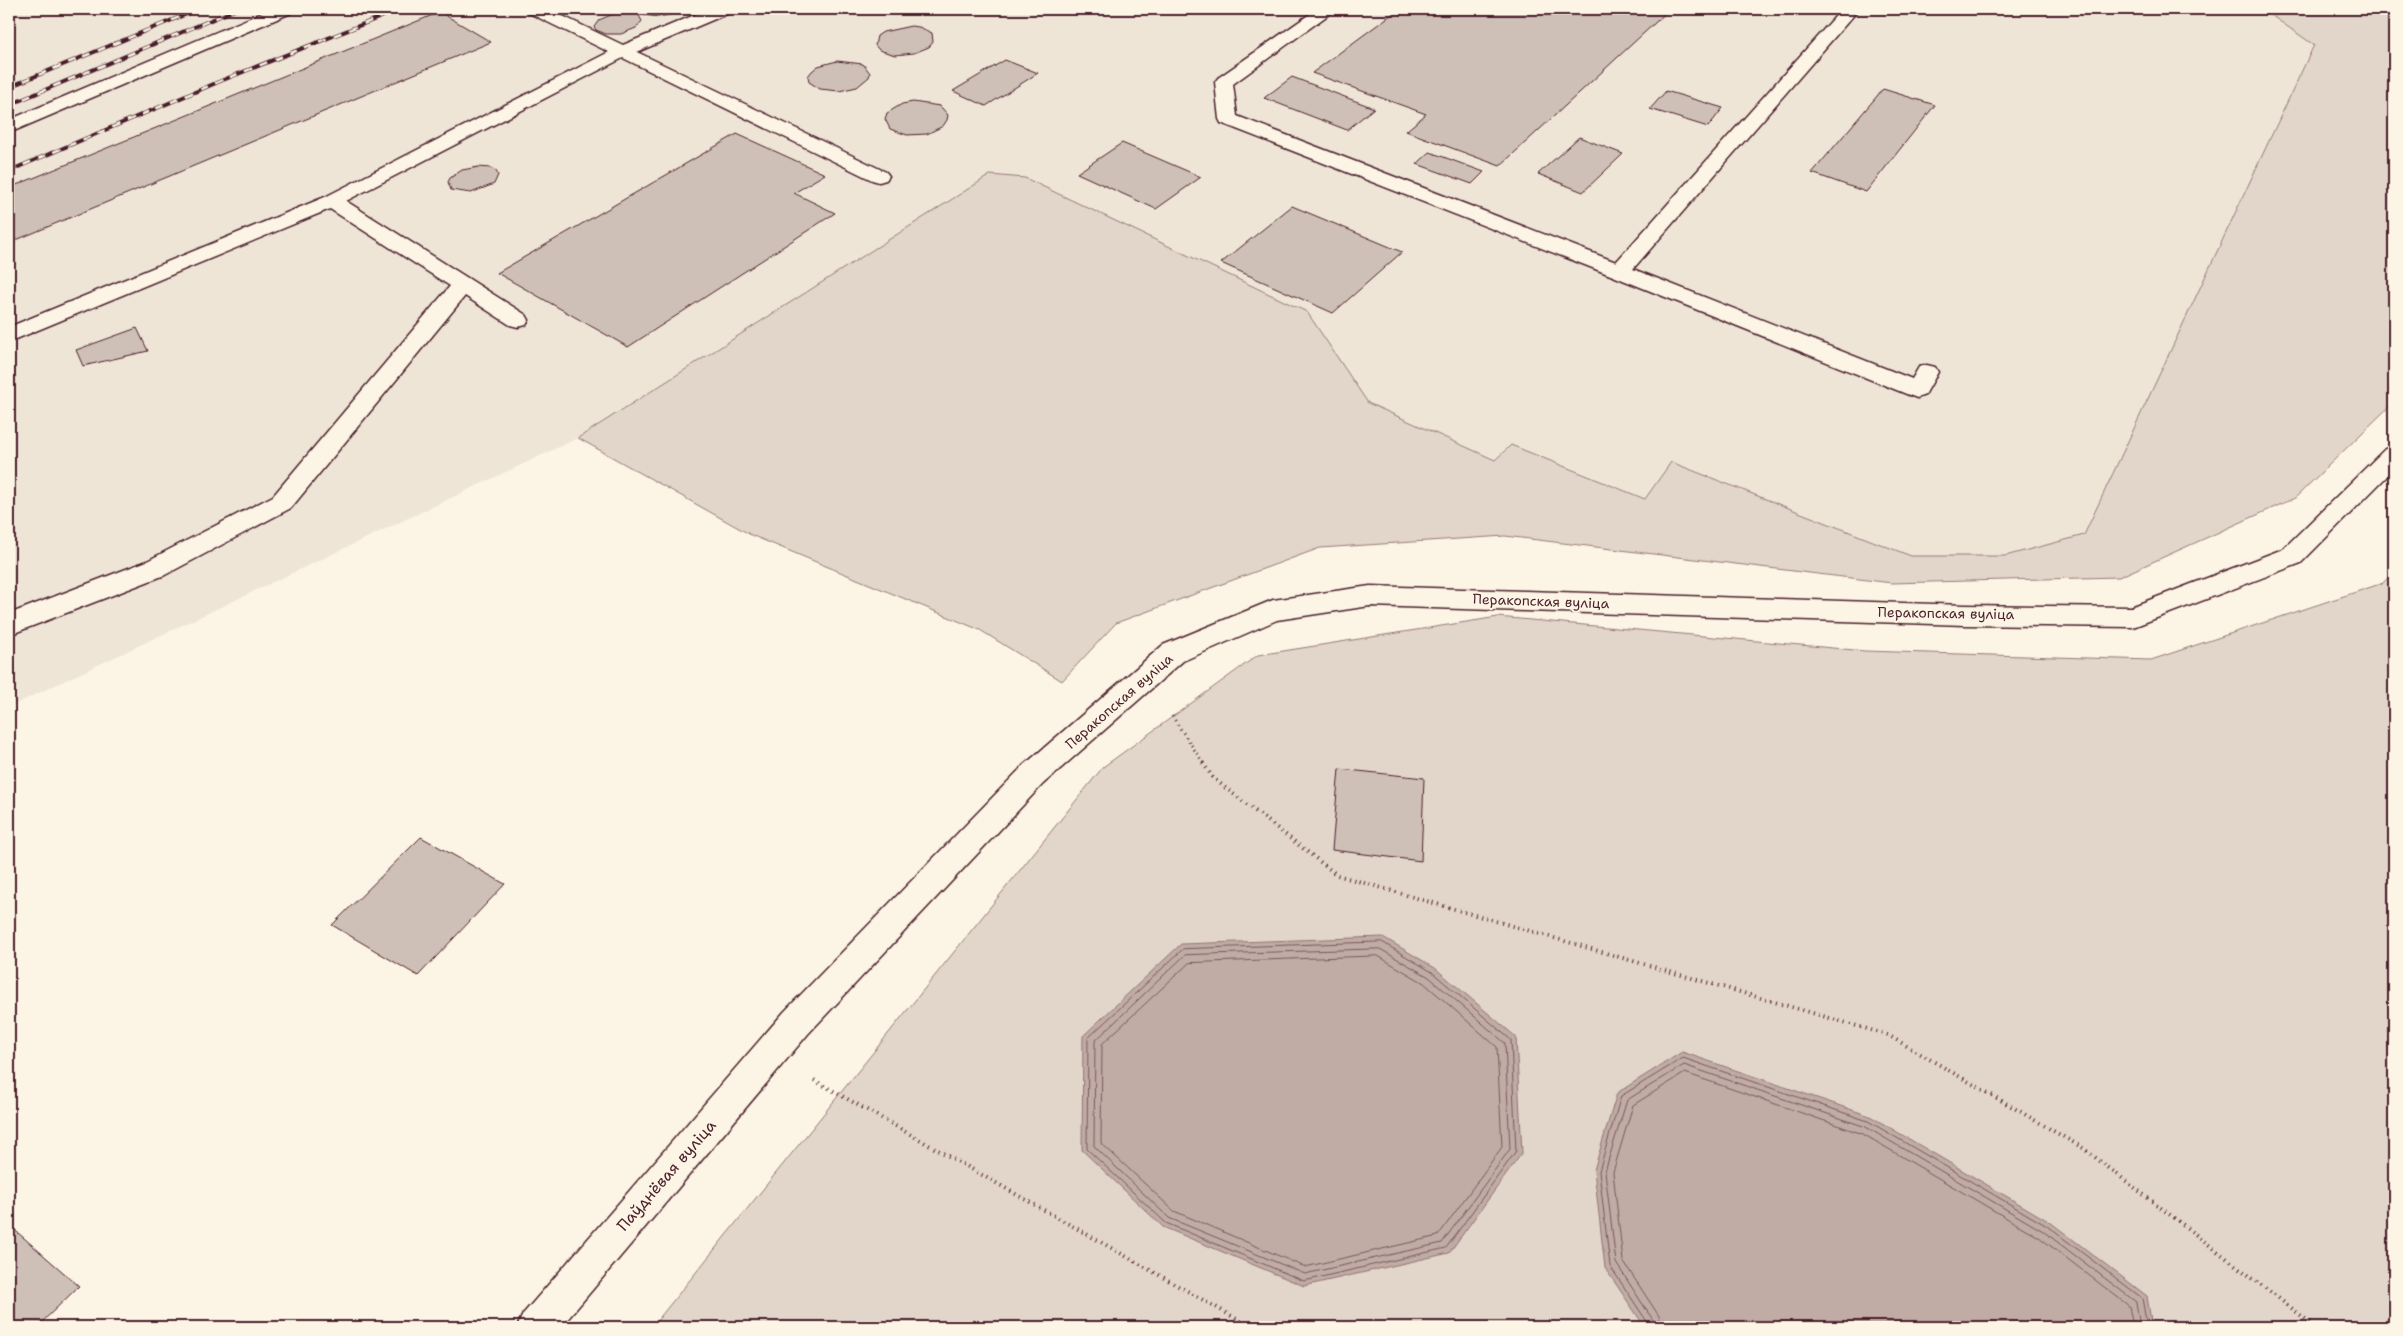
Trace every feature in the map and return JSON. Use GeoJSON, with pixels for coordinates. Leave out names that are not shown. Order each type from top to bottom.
{"type":"FeatureCollection","features":[{"type":"Feature","properties":{"kind":"street"},"geometry":{"type":"LineString","coordinates":[[9,127],[285,9]]}},
{"type":"Feature","properties":{"kind":"street"},"geometry":{"type":"LineString","coordinates":[[535,9],[880,176]]}},
{"type":"Feature","properties":{"kind":"street"},"geometry":{"type":"LineString","coordinates":[[9,335],[332,201],[624,51],[723,9]]}},
{"type":"Feature","properties":{"kind":"street"},"geometry":{"type":"LineString","coordinates":[[1328,9],[1224,82],[1228,119],[1620,271],[1917,390],[1927,372]]}},
{"type":"Feature","properties":{"kind":"street"},"geometry":{"type":"LineString","coordinates":[[1620,271],[1851,9]]}},
{"type":"Feature","properties":{"kind":"street"},"geometry":{"type":"LineString","coordinates":[[332,201],[518,320]]}},
{"type":"Feature","properties":{"kind":"street"},"geometry":{"type":"LineString","coordinates":[[9,625],[156,568],[282,502],[463,285]]}},
{"type":"Feature","properties":{"kind":"street","name":"Перакопская вуліца"},"geometry":{"type":"LineString","coordinates":[[796,1023],[1033,775],[1146,677],[1174,653],[1273,610],[1370,596],[1955,614],[2133,617],[2292,556],[2394,454]]}},
{"type":"Feature","properties":{"kind":"street","name":"Паўднёвая вуліца"},"geometry":{"type":"LineString","coordinates":[[536,1327],[796,1023]]}},
{"type":"Feature","properties":{"kind":"path"},"geometry":{"type":"LineString","coordinates":[[1146,677],[1213,778],[1337,875],[1888,1035],[2083,1148],[2316,1327]]}},
{"type":"Feature","properties":{"kind":"path"},"geometry":{"type":"LineString","coordinates":[[769,1056],[1251,1327]]}},
{"type":"Feature","properties":{"kind":"shaded area"},"geometry":{"type":"Polygon","coordinates":[[[9,9],[2262,9],[2314,45],[2084,535],[2005,556],[1911,556],[1671,462],[1645,499],[1511,445],[1496,461],[1368,403],[1307,312],[991,175],[578,438],[9,707],[9,9]]]}},
{"type":"Feature","properties":{"kind":"shaded area"},"geometry":{"type":"Polygon","coordinates":[[[2262,9],[2394,9],[2394,402],[2295,498],[2119,577],[1892,583],[1505,536],[1320,548],[1116,623],[1062,681],[980,630],[751,535],[578,438],[990,175],[1025,178],[1307,312],[1368,403],[1495,460],[1511,445],[1645,499],[1671,462],[1911,556],[2005,556],[2084,535],[2314,45],[2262,9]]]}},
{"type":"Feature","properties":{"kind":"shaded area"},"geometry":{"type":"Polygon","coordinates":[[[2394,571],[2394,1327],[652,1327],[1103,767],[1258,655],[1498,617],[1865,651],[2151,660],[2383,583],[2394,571]]]}},
{"type":"Feature","properties":{"kind":"water"},"geometry":{"type":"Polygon","coordinates":[[[1383,937],[1435,968],[1516,1037],[1522,1153],[1449,1253],[1304,1286],[1163,1227],[1082,1150],[1083,1036],[1181,944],[1383,937]]]}},
{"type":"Feature","properties":{"kind":"water"},"geometry":{"type":"Polygon","coordinates":[[[1682,1052],[1870,1116],[2050,1222],[2147,1296],[2152,1327],[1645,1327],[1605,1268],[1594,1170],[1617,1093],[1682,1052]]]}},
{"type":"Feature","properties":{"kind":"building"},"geometry":{"type":"Polygon","coordinates":[[[584,9],[608,9],[597,14],[584,9]]]}},
{"type":"Feature","properties":{"kind":"building"},"geometry":{"type":"Polygon","coordinates":[[[683,9],[674,14],[658,17],[645,15],[639,10],[683,9]]]}},
{"type":"Feature","properties":{"kind":"building"},"geometry":{"type":"Polygon","coordinates":[[[1399,9],[1670,9],[1500,166],[1406,131],[1426,114],[1312,73],[1399,9]]]}},
{"type":"Feature","properties":{"kind":"building"},"geometry":{"type":"Polygon","coordinates":[[[440,12],[491,42],[9,243],[9,188],[440,12]]]}},
{"type":"Feature","properties":{"kind":"building"},"geometry":{"type":"Polygon","coordinates":[[[618,12],[638,14],[642,21],[636,28],[621,34],[606,34],[596,30],[594,27],[599,20],[618,12]]]}},
{"type":"Feature","properties":{"kind":"building"},"geometry":{"type":"Polygon","coordinates":[[[911,26],[919,27],[932,33],[933,42],[929,47],[914,53],[895,55],[879,50],[875,45],[877,36],[883,32],[911,26]]]}},
{"type":"Feature","properties":{"kind":"building"},"geometry":{"type":"Polygon","coordinates":[[[1005,60],[1038,73],[986,106],[953,91],[1005,60]]]}},
{"type":"Feature","properties":{"kind":"building"},"geometry":{"type":"Polygon","coordinates":[[[837,61],[863,64],[870,73],[869,77],[857,87],[839,91],[820,89],[809,82],[808,76],[818,66],[837,61]]]}},
{"type":"Feature","properties":{"kind":"building"},"geometry":{"type":"Polygon","coordinates":[[[1292,77],[1374,108],[1347,130],[1264,98],[1292,77]]]}},
{"type":"Feature","properties":{"kind":"building"},"geometry":{"type":"Polygon","coordinates":[[[1883,89],[1935,105],[1866,192],[1812,173],[1883,89]]]}},
{"type":"Feature","properties":{"kind":"building"},"geometry":{"type":"Polygon","coordinates":[[[1666,91],[1723,108],[1708,127],[1650,109],[1666,91]]]}},
{"type":"Feature","properties":{"kind":"building"},"geometry":{"type":"Polygon","coordinates":[[[913,102],[940,106],[948,115],[947,120],[943,126],[927,134],[907,135],[890,129],[885,119],[887,113],[902,104],[913,102]]]}},
{"type":"Feature","properties":{"kind":"building"},"geometry":{"type":"Polygon","coordinates":[[[737,134],[825,174],[794,193],[835,213],[628,347],[497,273],[737,134]]]}},
{"type":"Feature","properties":{"kind":"building"},"geometry":{"type":"Polygon","coordinates":[[[1579,137],[1623,154],[1583,192],[1538,174],[1579,137]]]}},
{"type":"Feature","properties":{"kind":"building"},"geometry":{"type":"Polygon","coordinates":[[[1122,143],[1201,177],[1156,209],[1077,173],[1122,143]]]}},
{"type":"Feature","properties":{"kind":"building"},"geometry":{"type":"Polygon","coordinates":[[[1430,152],[1484,172],[1472,184],[1417,164],[1430,152]]]}},
{"type":"Feature","properties":{"kind":"building"},"geometry":{"type":"Polygon","coordinates":[[[478,167],[491,168],[496,171],[498,175],[494,184],[471,193],[451,190],[448,182],[450,178],[462,170],[478,167]]]}},
{"type":"Feature","properties":{"kind":"building"},"geometry":{"type":"Polygon","coordinates":[[[1292,206],[1402,252],[1333,313],[1221,263],[1292,206]]]}},
{"type":"Feature","properties":{"kind":"building"},"geometry":{"type":"Polygon","coordinates":[[[137,328],[148,351],[83,366],[76,350],[137,328]]]}},
{"type":"Feature","properties":{"kind":"building"},"geometry":{"type":"Polygon","coordinates":[[[1339,769],[1424,778],[1421,861],[1332,850],[1339,769]]]}},
{"type":"Feature","properties":{"kind":"building"},"geometry":{"type":"Polygon","coordinates":[[[421,837],[505,884],[418,976],[332,925],[421,837]]]}},
{"type":"Feature","properties":{"kind":"building"},"geometry":{"type":"Polygon","coordinates":[[[9,1225],[79,1286],[37,1327],[9,1327],[9,1225]]]}},
{"type":"Feature","properties":{"kind":"railway"},"geometry":{"type":"LineString","coordinates":[[9,87],[199,9]]}},
{"type":"Feature","properties":{"kind":"railway"},"geometry":{"type":"LineString","coordinates":[[9,105],[237,9]]}},
{"type":"Feature","properties":{"kind":"railway"},"geometry":{"type":"LineString","coordinates":[[9,171],[223,80],[401,9]]}}]}
